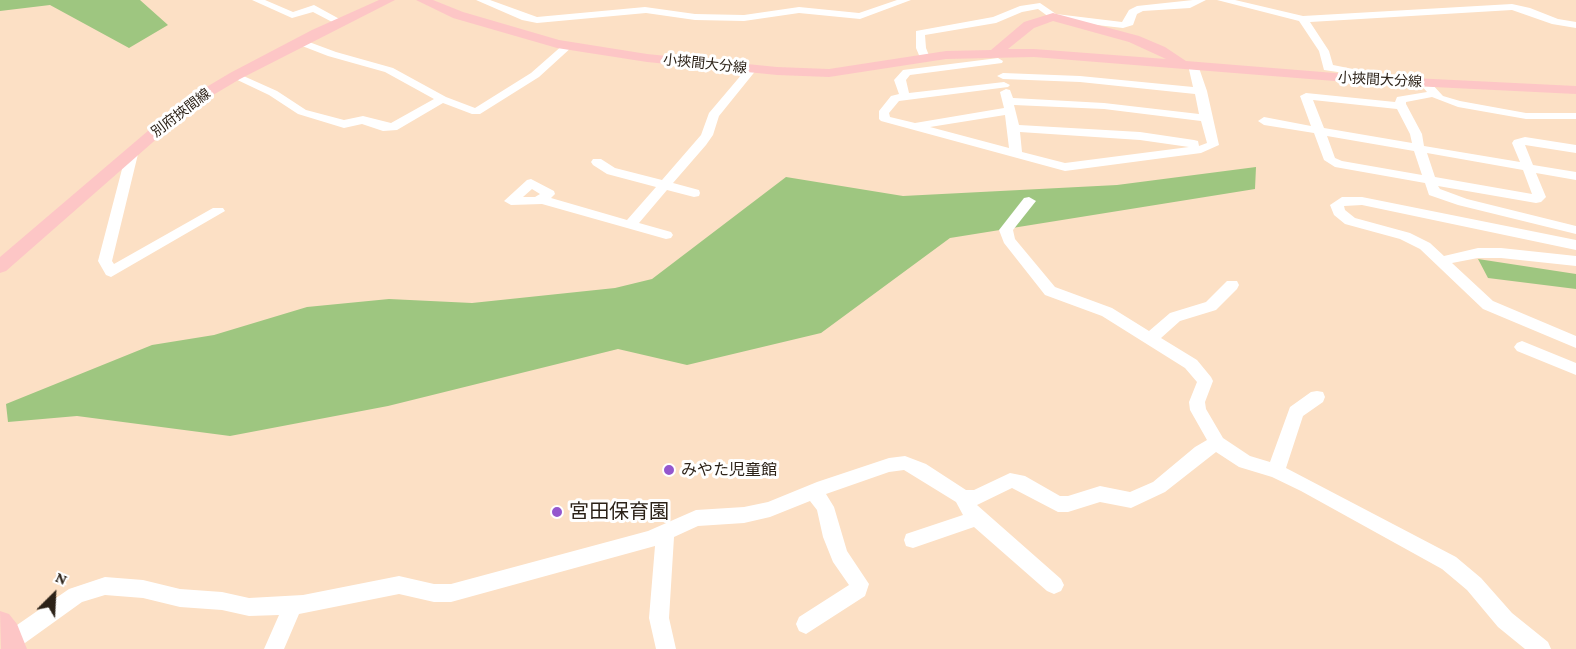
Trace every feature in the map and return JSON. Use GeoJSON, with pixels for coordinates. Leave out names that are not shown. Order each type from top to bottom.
{"type":"FeatureCollection","features":[{"type":"Feature","properties":{"kind":"main road","name":"別府挾間線"},"geometry":{"type":"LineString","coordinates":[[0,267],[178,111],[235,76],[340,22],[389,0]]}},
{"type":"Feature","properties":{"kind":"main road","name":"小挾間大分線"},"geometry":{"type":"LineString","coordinates":[[426,0],[458,15],[568,46],[647,58],[752,69],[829,73],[925,58],[1045,54],[1372,80],[1429,88],[1576,90]]}},
{"type":"Feature","properties":{"kind":"main road"},"geometry":{"type":"LineString","coordinates":[[997,57],[1029,25],[1055,17]]}},
{"type":"Feature","properties":{"kind":"main road","name":"小挾間大分線"},"geometry":{"type":"LineString","coordinates":[[1055,17],[1134,39],[1188,64]]}},
{"type":"Feature","properties":{"kind":"street"},"geometry":{"type":"LineString","coordinates":[[257,0],[292,15],[314,8],[340,22]]}},
{"type":"Feature","properties":{"kind":"street"},"geometry":{"type":"LineString","coordinates":[[481,0],[526,18],[537,20],[645,10],[695,17],[744,18],[799,10],[861,16],[906,0]]}},
{"type":"Feature","properties":{"kind":"street"},"geometry":{"type":"LineString","coordinates":[[925,58],[921,48],[920,33],[996,20],[1020,9],[1040,6],[1055,17],[1123,25],[1129,23],[1133,12],[1141,8],[1190,5],[1202,0]]}},
{"type":"Feature","properties":{"kind":"street"},"geometry":{"type":"LineString","coordinates":[[1222,0],[1303,19],[1512,7],[1556,22],[1576,25]]}},
{"type":"Feature","properties":{"kind":"street"},"geometry":{"type":"LineString","coordinates":[[1303,19],[1324,51],[1328,68],[1360,72],[1369,75],[1372,80]]}},
{"type":"Feature","properties":{"kind":"street"},"geometry":{"type":"LineString","coordinates":[[301,42],[332,54],[389,70],[442,99],[476,112],[535,75],[568,46]]}},
{"type":"Feature","properties":{"kind":"street"},"geometry":{"type":"LineString","coordinates":[[905,97],[900,80],[907,72],[997,57],[1004,81],[1016,154]]}},
{"type":"Feature","properties":{"kind":"street"},"geometry":{"type":"LineString","coordinates":[[1188,64],[1201,92],[1213,145],[1065,167],[912,127],[885,119],[883,114],[894,98],[1004,81],[1080,79],[1201,92]]}},
{"type":"Feature","properties":{"kind":"street"},"geometry":{"type":"LineString","coordinates":[[631,224],[706,135],[713,115],[752,69]]}},
{"type":"Feature","properties":{"kind":"street"},"geometry":{"type":"LineString","coordinates":[[235,76],[273,93],[302,112],[344,124],[363,120],[383,127],[393,127],[442,99]]}},
{"type":"Feature","properties":{"kind":"street"},"geometry":{"type":"LineString","coordinates":[[1576,116],[1506,114],[1447,101],[1429,88],[1401,99],[1401,106],[1416,134],[1434,192],[1576,230]]}},
{"type":"Feature","properties":{"kind":"street"},"geometry":{"type":"LineString","coordinates":[[1401,106],[1306,96],[1330,160],[1339,164],[1536,199],[1540,197]]}},
{"type":"Feature","properties":{"kind":"street"},"geometry":{"type":"LineString","coordinates":[[912,127],[1008,106],[1104,106],[1206,118]]}},
{"type":"Feature","properties":{"kind":"street"},"geometry":{"type":"LineString","coordinates":[[1264,121],[1576,176]]}},
{"type":"Feature","properties":{"kind":"street"},"geometry":{"type":"LineString","coordinates":[[1013,128],[1140,136],[1209,146]]}},
{"type":"Feature","properties":{"kind":"street"},"geometry":{"type":"LineString","coordinates":[[1552,224],[1518,143],[1525,141],[1576,148]]}},
{"type":"Feature","properties":{"kind":"street"},"geometry":{"type":"LineString","coordinates":[[133,150],[105,261],[111,272],[218,211]]}},
{"type":"Feature","properties":{"kind":"street"},"geometry":{"type":"LineString","coordinates":[[597,162],[611,171],[694,194]]}},
{"type":"Feature","properties":{"kind":"street"},"geometry":{"type":"LineString","coordinates":[[542,200],[666,235]]}},
{"type":"Feature","properties":{"kind":"street"},"geometry":{"type":"LineString","coordinates":[[1029,201],[1006,230],[1009,240],[1050,291],[1107,312],[1191,364],[1205,381],[1197,402],[1198,410],[1217,443],[1245,462],[1276,471],[1380,524],[1449,563],[1474,584],[1505,620],[1540,649]]}},
{"type":"Feature","properties":{"kind":"street"},"geometry":{"type":"LineString","coordinates":[[1576,245],[1456,223],[1362,201],[1342,201],[1336,205],[1339,212],[1350,221],[1411,238],[1431,250],[1488,305],[1576,342]]}},
{"type":"Feature","properties":{"kind":"street"},"geometry":{"type":"LineString","coordinates":[[1442,261],[1478,254],[1500,253],[1576,261]]}},
{"type":"Feature","properties":{"kind":"street"},"geometry":{"type":"LineString","coordinates":[[1150,339],[1175,317],[1211,306],[1232,285]]}},
{"type":"Feature","properties":{"kind":"street"},"geometry":{"type":"LineString","coordinates":[[1522,347],[1576,369]]}},
{"type":"Feature","properties":{"kind":"street"},"geometry":{"type":"LineString","coordinates":[[1276,471],[1296,412],[1317,397]]}},
{"type":"Feature","properties":{"kind":"street"},"geometry":{"type":"LineString","coordinates":[[8,638],[76,595],[99,586],[143,589],[180,598],[222,600],[249,607],[293,604],[399,585],[414,586],[434,593],[451,593],[651,539],[696,518],[751,514],[770,509],[813,490],[890,465],[905,463],[920,469],[963,497],[976,498],[1010,480],[1018,481],[1058,504],[1068,504],[1100,494],[1131,500],[1159,487],[1201,452],[1217,443]]}},
{"type":"Feature","properties":{"kind":"street"},"geometry":{"type":"LineString","coordinates":[[806,624],[858,590],[859,584],[840,556],[832,537],[825,507],[813,490]]}},
{"type":"Feature","properties":{"kind":"street"},"geometry":{"type":"LineString","coordinates":[[963,497],[967,507],[977,518],[1054,585]]}},
{"type":"Feature","properties":{"kind":"street"},"geometry":{"type":"LineString","coordinates":[[913,540],[977,518]]}},
{"type":"Feature","properties":{"kind":"street"},"geometry":{"type":"LineString","coordinates":[[665,532],[659,618],[666,649]]}},
{"type":"Feature","properties":{"kind":"street"},"geometry":{"type":"LineString","coordinates":[[274,649],[293,604]]}},
{"type":"Feature","properties":{"kind":"green space"},"geometry":{"type":"Polygon","coordinates":[[[0,0],[140,0],[168,25],[129,48],[50,5],[0,11],[0,0]]]}},
{"type":"Feature","properties":{"kind":"green space"},"geometry":{"type":"Polygon","coordinates":[[[1256,167],[1255,189],[950,238],[821,333],[687,365],[618,349],[388,406],[230,436],[77,416],[8,422],[6,404],[152,345],[214,335],[307,307],[389,299],[472,303],[615,288],[652,279],[786,177],[903,196],[1117,185],[1256,167]]]}},
{"type":"Feature","properties":{"kind":"green space"},"geometry":{"type":"Polygon","coordinates":[[[1478,259],[1576,274],[1576,289],[1488,278],[1478,259]]]}},
{"type":"Feature","properties":{"kind":"place","name":"みやた児童館"},"geometry":{"type":"Point","coordinates":[669,470]}},
{"type":"Feature","properties":{"kind":"place","name":"宮田保育園"},"geometry":{"type":"Point","coordinates":[557,512]}}]}
